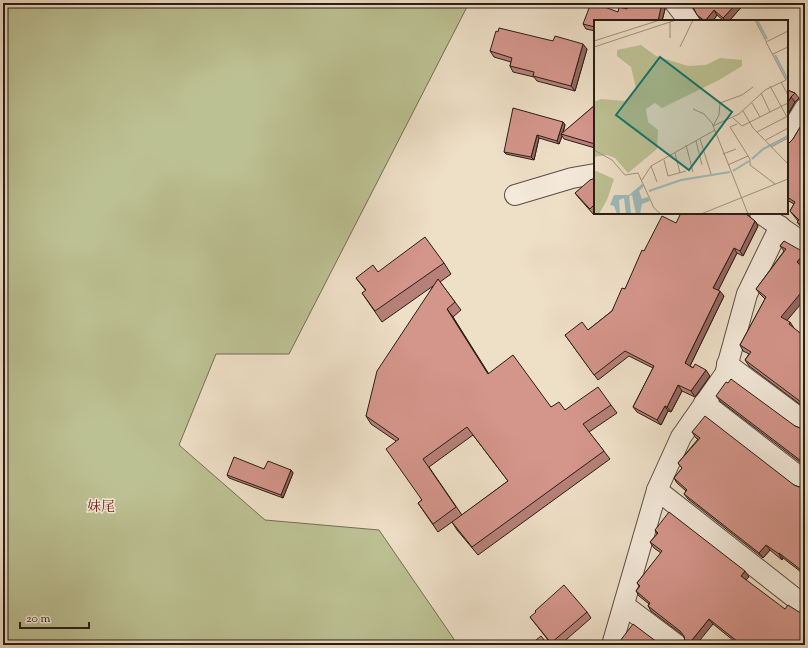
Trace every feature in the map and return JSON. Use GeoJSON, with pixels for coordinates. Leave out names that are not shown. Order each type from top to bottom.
{"type":"FeatureCollection","features":[{"type":"Feature","properties":{"kind":"street"},"geometry":{"type":"LineString","coordinates":[[675,3],[688,20]]}},
{"type":"Feature","properties":{"kind":"street"},"geometry":{"type":"LineString","coordinates":[[788,136],[805,108]]}},
{"type":"Feature","properties":{"kind":"street"},"geometry":{"type":"LineString","coordinates":[[515,194],[572,178],[594,174]]}},
{"type":"Feature","properties":{"kind":"street"},"geometry":{"type":"LineString","coordinates":[[762,214],[805,244]]}},
{"type":"Feature","properties":{"kind":"street"},"geometry":{"type":"LineString","coordinates":[[612,645],[657,490],[681,437],[724,374],[747,294],[780,226]]}},
{"type":"Feature","properties":{"kind":"street"},"geometry":{"type":"LineString","coordinates":[[727,364],[805,422]]}},
{"type":"Feature","properties":{"kind":"street"},"geometry":{"type":"LineString","coordinates":[[704,403],[805,481]]}},
{"type":"Feature","properties":{"kind":"street"},"geometry":{"type":"LineString","coordinates":[[657,490],[805,606]]}},
{"type":"Feature","properties":{"kind":"street"},"geometry":{"type":"LineString","coordinates":[[624,604],[677,645]]}},
{"type":"Feature","properties":{"kind":"green space"},"geometry":{"type":"Polygon","coordinates":[[[3,3],[469,3],[289,354],[216,354],[179,445],[265,520],[379,530],[458,645],[3,645],[3,3]]]}},
{"type":"Feature","properties":{"kind":"building"},"geometry":{"type":"Polygon","coordinates":[[[591,3],[618,12],[619,7],[627,9],[628,4],[662,3],[658,20],[594,20],[594,27],[583,24],[591,3]]]}},
{"type":"Feature","properties":{"kind":"building"},"geometry":{"type":"Polygon","coordinates":[[[690,3],[737,3],[723,18],[714,10],[706,20],[704,20],[697,15],[690,3]]]}},
{"type":"Feature","properties":{"kind":"building"},"geometry":{"type":"Polygon","coordinates":[[[499,28],[553,41],[555,36],[583,44],[571,86],[533,76],[534,72],[510,66],[512,58],[490,51],[496,31],[498,32],[499,28]]]}},
{"type":"Feature","properties":{"kind":"building"},"geometry":{"type":"Polygon","coordinates":[[[788,90],[795,93],[788,102],[788,90]]]}},
{"type":"Feature","properties":{"kind":"building"},"geometry":{"type":"Polygon","coordinates":[[[594,106],[594,144],[561,134],[594,106]]]}},
{"type":"Feature","properties":{"kind":"building"},"geometry":{"type":"Polygon","coordinates":[[[513,108],[563,122],[557,141],[537,135],[531,157],[504,152],[513,108]]]}},
{"type":"Feature","properties":{"kind":"building"},"geometry":{"type":"Polygon","coordinates":[[[805,119],[805,228],[797,222],[799,220],[790,211],[795,202],[788,198],[788,143],[793,139],[805,119]]]}},
{"type":"Feature","properties":{"kind":"building"},"geometry":{"type":"Polygon","coordinates":[[[594,178],[594,205],[590,209],[575,193],[594,178]]]}},
{"type":"Feature","properties":{"kind":"building"},"geometry":{"type":"Polygon","coordinates":[[[680,214],[746,214],[755,221],[740,251],[734,248],[713,288],[720,291],[685,363],[693,368],[695,364],[706,370],[691,391],[678,385],[667,407],[665,406],[657,420],[633,407],[654,366],[625,351],[594,375],[565,335],[582,322],[588,330],[612,311],[622,288],[625,289],[642,250],[644,251],[662,216],[676,223],[680,214]]]}},
{"type":"Feature","properties":{"kind":"building"},"geometry":{"type":"Polygon","coordinates":[[[425,237],[444,263],[375,311],[362,293],[366,290],[356,278],[373,265],[378,272],[425,237]]]}},
{"type":"Feature","properties":{"kind":"building"},"geometry":{"type":"Polygon","coordinates":[[[784,241],[800,250],[805,249],[805,252],[797,262],[805,269],[800,276],[805,280],[800,286],[804,289],[781,317],[790,322],[789,324],[805,337],[805,405],[745,360],[751,352],[740,345],[766,297],[756,289],[786,249],[780,246],[784,241]]]}},
{"type":"Feature","properties":{"kind":"building"},"geometry":{"type":"Polygon","coordinates":[[[438,279],[455,302],[447,309],[488,374],[513,355],[551,407],[559,402],[565,410],[598,387],[611,405],[583,424],[604,451],[472,547],[452,522],[508,481],[467,427],[423,459],[456,507],[433,524],[418,503],[422,500],[386,449],[399,439],[366,416],[377,371],[438,279]]]}},
{"type":"Feature","properties":{"kind":"building"},"geometry":{"type":"Polygon","coordinates":[[[731,379],[795,426],[800,428],[805,427],[805,464],[716,396],[726,382],[728,383],[731,379]]]}},
{"type":"Feature","properties":{"kind":"building"},"geometry":{"type":"Polygon","coordinates":[[[705,416],[794,485],[799,487],[805,486],[805,573],[766,545],[759,553],[684,494],[687,490],[674,478],[682,468],[678,463],[700,438],[692,432],[705,416]]]}},
{"type":"Feature","properties":{"kind":"building"},"geometry":{"type":"Polygon","coordinates":[[[234,457],[264,469],[268,461],[291,470],[281,495],[227,475],[234,457]]]}},
{"type":"Feature","properties":{"kind":"building"},"geometry":{"type":"Polygon","coordinates":[[[669,512],[745,571],[741,576],[785,609],[788,605],[799,612],[805,611],[805,645],[742,645],[709,619],[688,645],[683,645],[685,641],[684,636],[680,631],[648,606],[650,603],[636,591],[640,586],[637,583],[662,551],[650,542],[658,533],[655,530],[669,512]]]}},
{"type":"Feature","properties":{"kind":"building"},"geometry":{"type":"Polygon","coordinates":[[[805,582],[805,590],[802,586],[805,582]]]}},
{"type":"Feature","properties":{"kind":"building"},"geometry":{"type":"Polygon","coordinates":[[[564,585],[587,612],[551,643],[530,617],[564,585]]]}},
{"type":"Feature","properties":{"kind":"building"},"geometry":{"type":"Polygon","coordinates":[[[633,624],[661,645],[618,645],[633,624]]]}},
{"type":"Feature","properties":{"kind":"building"},"geometry":{"type":"Polygon","coordinates":[[[541,636],[548,645],[530,645],[541,636]]]}},
{"type":"Feature","properties":{"kind":"district","name":"妹尾"},"geometry":{"type":"Point","coordinates":[101,506]}}]}
